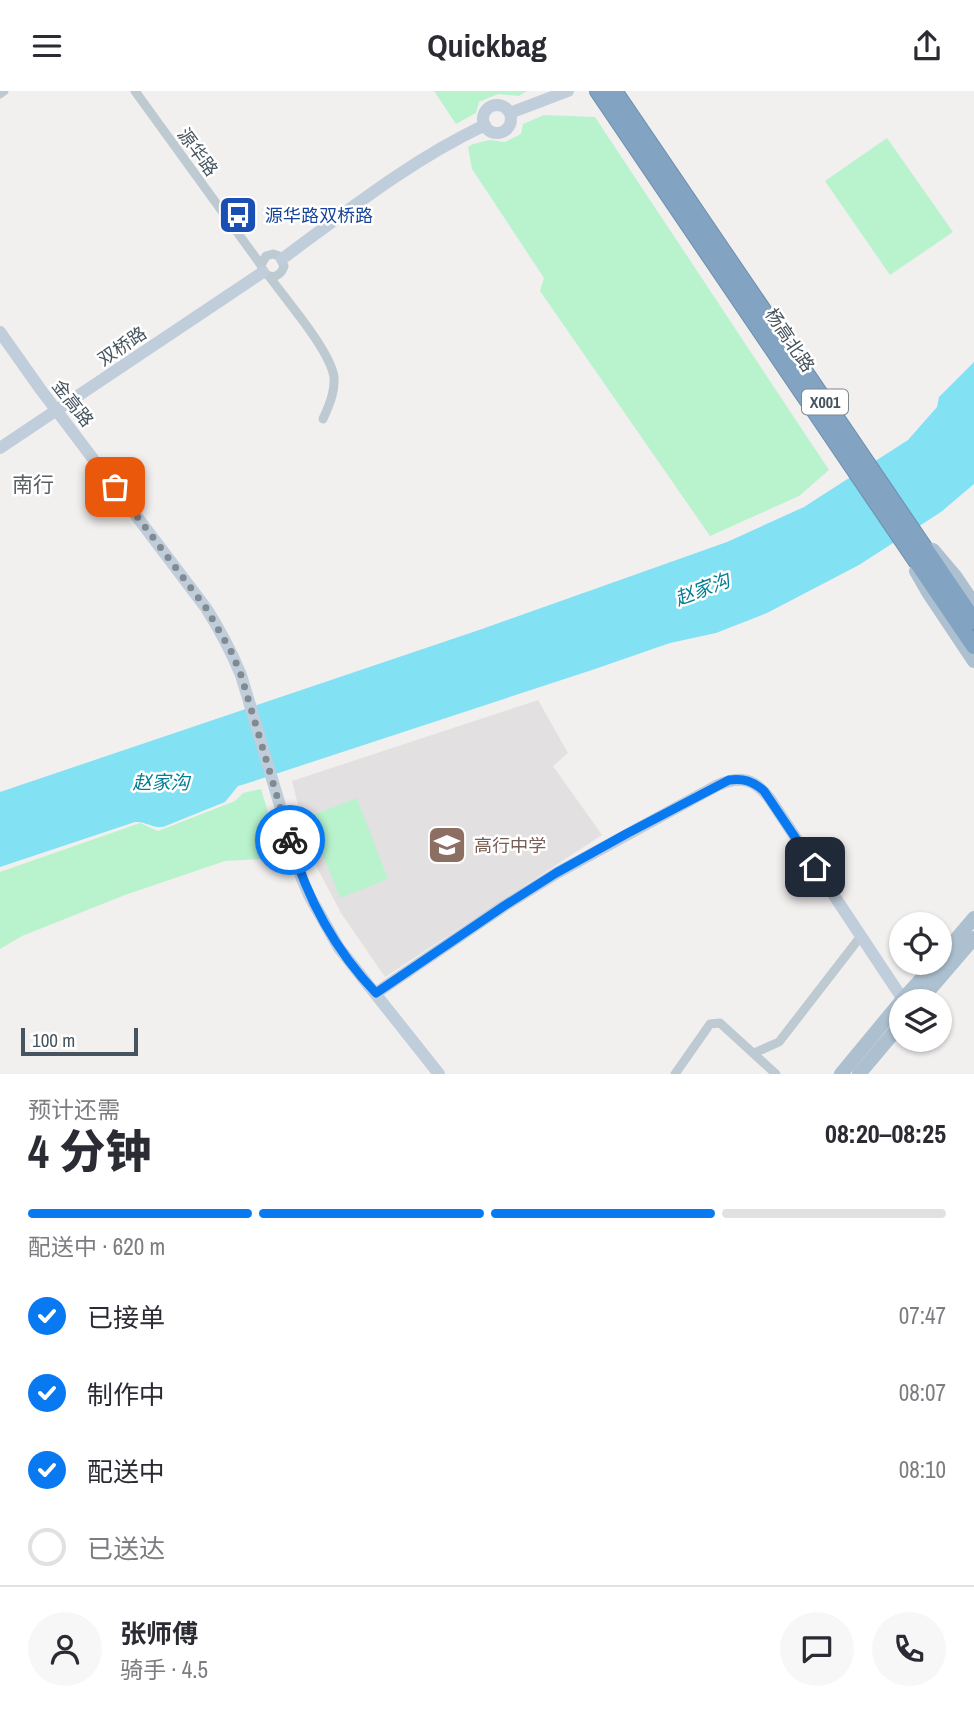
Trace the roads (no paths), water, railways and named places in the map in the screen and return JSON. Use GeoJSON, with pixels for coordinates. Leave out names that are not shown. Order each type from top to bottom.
{"type":"FeatureCollection","features":[{"type":"Feature","properties":{"kind":"highway","name":"杨高北路"},"geometry":{"type":"LineString","coordinates":[[598,91],[746,297]]}},
{"type":"Feature","properties":{"kind":"highway","name":"杨高北路"},"geometry":{"type":"LineString","coordinates":[[614,91],[746,297],[893,514],[974,646]]}},
{"type":"Feature","properties":{"kind":"highway","name":"杨高北路"},"geometry":{"type":"LineString","coordinates":[[893,514],[974,621]]}},
{"type":"Feature","properties":{"kind":"main road","name":"X001"},"geometry":{"type":"LineString","coordinates":[[893,514],[955,576],[974,604]]}},
{"type":"Feature","properties":{"kind":"main road","name":"X001"},"geometry":{"type":"LineString","coordinates":[[893,514],[928,592],[974,660]]}},
{"type":"Feature","properties":{"kind":"main road"},"geometry":{"type":"LineString","coordinates":[[952,944],[974,918]]}},
{"type":"Feature","properties":{"kind":"main road"},"geometry":{"type":"LineString","coordinates":[[930,989],[974,938]]}},
{"type":"Feature","properties":{"kind":"main road"},"geometry":{"type":"LineString","coordinates":[[914,989],[926,975]]}},
{"type":"Feature","properties":{"kind":"main road"},"geometry":{"type":"LineString","coordinates":[[841,1074],[889,1018]]}},
{"type":"Feature","properties":{"kind":"main road"},"geometry":{"type":"LineString","coordinates":[[859,1074],[889,1038]]}},
{"type":"Feature","properties":{"kind":"street","name":"源华路"},"geometry":{"type":"LineString","coordinates":[[135,91],[325,351],[334,379],[330,404],[323,419]]}},
{"type":"Feature","properties":{"kind":"street"},"geometry":{"type":"LineString","coordinates":[[510,113],[568,91]]}},
{"type":"Feature","properties":{"kind":"street"},"geometry":{"type":"LineString","coordinates":[[500,105],[510,113],[510,126],[503,132],[491,131],[485,125],[484,116],[492,106],[500,105]]}},
{"type":"Feature","properties":{"kind":"street"},"geometry":{"type":"LineString","coordinates":[[282,259],[411,167],[448,143],[485,125]]}},
{"type":"Feature","properties":{"kind":"street"},"geometry":{"type":"LineString","coordinates":[[269,255],[282,259],[284,265],[276,276],[264,271],[263,259],[269,255]]}},
{"type":"Feature","properties":{"kind":"street","name":"双桥路"},"geometry":{"type":"LineString","coordinates":[[0,448],[264,271]]}},
{"type":"Feature","properties":{"kind":"street","name":"金高路"},"geometry":{"type":"LineString","coordinates":[[0,333],[206,608],[232,653],[241,675],[302,879],[310,897],[339,948],[439,1074]]}},
{"type":"Feature","properties":{"kind":"street"},"geometry":{"type":"LineString","coordinates":[[376,993],[556,873],[718,785],[739,779],[757,784],[770,799],[897,989]]}},
{"type":"Feature","properties":{"kind":"street"},"geometry":{"type":"LineString","coordinates":[[754,1053],[779,1042],[861,936]]}},
{"type":"Feature","properties":{"kind":"street"},"geometry":{"type":"LineString","coordinates":[[675,1074],[710,1024],[720,1023],[776,1074]]}},
{"type":"Feature","properties":{"kind":"water","name":"赵家沟"},"geometry":{"type":"Polygon","coordinates":[[[974,362],[974,484],[941,512],[859,565],[767,613],[716,633],[670,643],[238,786],[225,802],[163,827],[135,822],[0,867],[0,792],[482,629],[727,542],[804,507],[908,440],[937,407],[939,397],[974,362]]]}},
{"type":"Feature","properties":{"kind":"place","name":"源华路双桥路"},"geometry":{"type":"Point","coordinates":[238,215]}},
{"type":"Feature","properties":{"kind":"place","name":"高行中学"},"geometry":{"type":"Point","coordinates":[447,845]}},
{"type":"Feature","properties":{"kind":"district","name":"南行"},"geometry":{"type":"Point","coordinates":[33,484]}}]}
